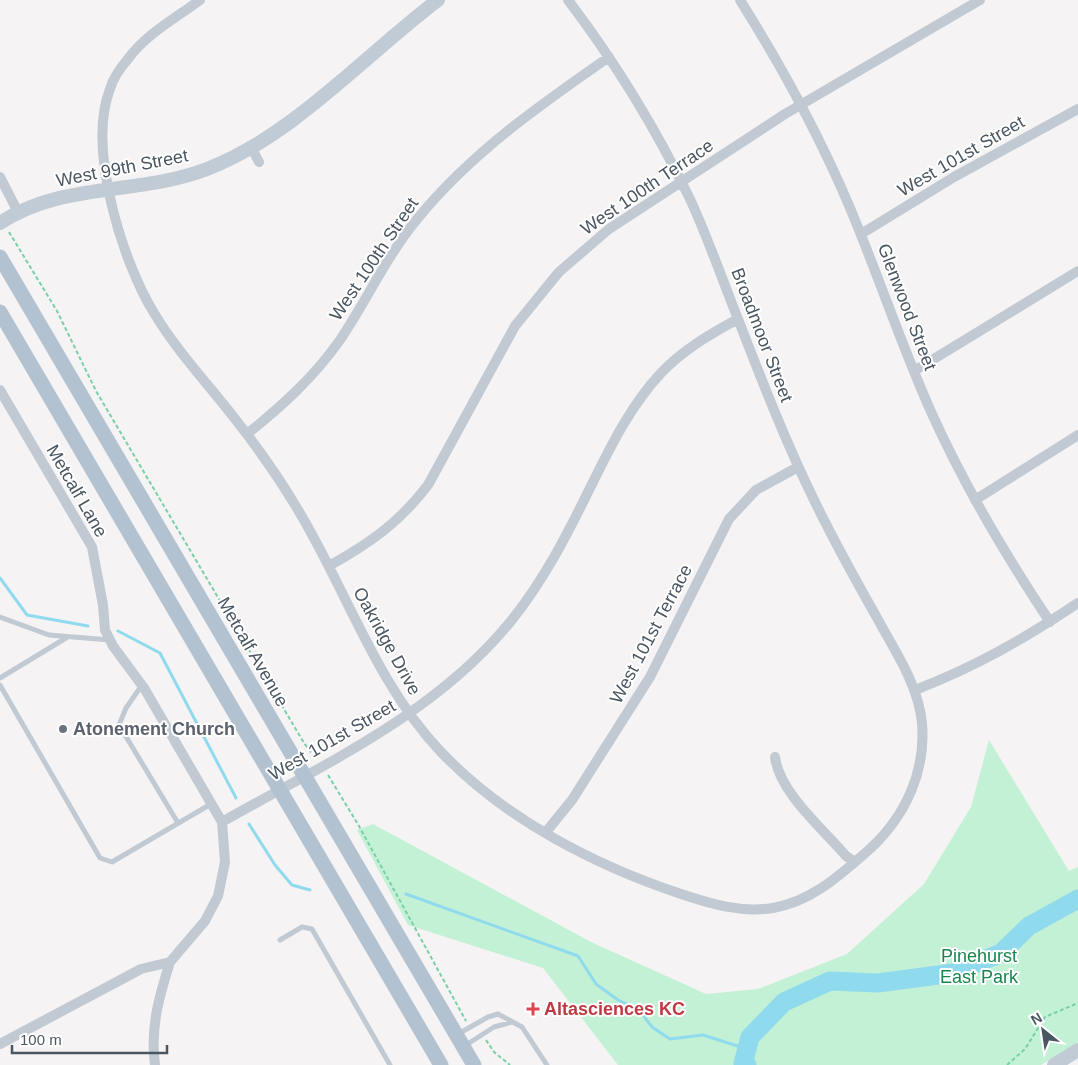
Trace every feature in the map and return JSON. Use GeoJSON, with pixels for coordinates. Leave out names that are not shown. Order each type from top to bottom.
{"type":"FeatureCollection","features":[{"type":"Feature","properties":{"kind":"main road","name":"Metcalf Avenue"},"geometry":{"type":"LineString","coordinates":[[0,257],[474,1065]]}},
{"type":"Feature","properties":{"kind":"main road"},"geometry":{"type":"LineString","coordinates":[[0,312],[441,1065]]}},
{"type":"Feature","properties":{"kind":"street","name":"Oakridge Drive"},"geometry":{"type":"LineString","coordinates":[[200,0],[138,46],[124,62],[109,89],[103,119],[103,137],[109,189],[122,245],[135,278],[150,307],[178,348],[247,434],[299,511],[387,680],[410,714],[442,753],[463,773],[492,797],[546,832],[606,864],[642,880],[702,900],[728,908],[746,910],[769,909],[802,900],[823,888],[855,862]]}},
{"type":"Feature","properties":{"kind":"street","name":"West 99th Street"},"geometry":{"type":"LineString","coordinates":[[1,223],[18,212],[76,194],[178,179],[226,161],[275,133],[438,0]]}},
{"type":"Feature","properties":{"kind":"street","name":"Broadmoor Street"},"geometry":{"type":"LineString","coordinates":[[568,0],[609,57],[650,124],[681,182],[700,223],[798,467],[845,562],[915,690],[920,707],[923,745],[916,782],[907,802],[892,825],[855,862]]}},
{"type":"Feature","properties":{"kind":"street","name":"Glenwood Street"},"geometry":{"type":"LineString","coordinates":[[740,0],[801,104],[836,175],[933,416],[975,500],[1017,572],[1050,622]]}},
{"type":"Feature","properties":{"kind":"street","name":"West 100th Terrace"},"geometry":{"type":"LineString","coordinates":[[329,566],[380,535],[414,502],[428,485],[515,326],[559,272],[609,229],[801,104],[980,0]]}},
{"type":"Feature","properties":{"kind":"street","name":"West 100th Street"},"geometry":{"type":"LineString","coordinates":[[247,434],[300,388],[325,360],[350,324],[403,238],[440,192],[490,145],[609,57]]}},
{"type":"Feature","properties":{"kind":"street","name":"West 101st Street"},"geometry":{"type":"LineString","coordinates":[[861,234],[954,177],[1078,109]]}},
{"type":"Feature","properties":{"kind":"street"},"geometry":{"type":"LineString","coordinates":[[251,147],[258,162]]}},
{"type":"Feature","properties":{"kind":"street"},"geometry":{"type":"LineString","coordinates":[[0,176],[18,212]]}},
{"type":"Feature","properties":{"kind":"street"},"geometry":{"type":"LineString","coordinates":[[914,371],[986,325],[1078,271]]}},
{"type":"Feature","properties":{"kind":"street","name":"West 101st Street"},"geometry":{"type":"LineString","coordinates":[[222,822],[305,777],[410,714],[449,685],[482,653],[511,622],[538,586],[571,527],[614,441],[642,395],[683,353],[738,318]]}},
{"type":"Feature","properties":{"kind":"street","name":"Metcalf Lane"},"geometry":{"type":"LineString","coordinates":[[0,390],[92,547],[103,606],[105,630],[110,640],[142,684],[222,822]]}},
{"type":"Feature","properties":{"kind":"street"},"geometry":{"type":"LineString","coordinates":[[975,500],[1078,435]]}},
{"type":"Feature","properties":{"kind":"street","name":"West 101st Terrace"},"geometry":{"type":"LineString","coordinates":[[546,832],[572,800],[650,677],[729,519],[756,490],[798,467]]}},
{"type":"Feature","properties":{"kind":"street"},"geometry":{"type":"LineString","coordinates":[[915,690],[959,673],[994,655],[1078,603]]}},
{"type":"Feature","properties":{"kind":"street"},"geometry":{"type":"LineString","coordinates":[[774,757],[776,769],[788,790],[846,856],[855,862]]}},
{"type":"Feature","properties":{"kind":"street"},"geometry":{"type":"LineString","coordinates":[[155,1065],[153,1028],[156,1008],[170,962],[205,921],[218,896],[225,862],[222,822]]}},
{"type":"Feature","properties":{"kind":"street"},"geometry":{"type":"LineString","coordinates":[[0,1044],[141,968],[170,962]]}},
{"type":"Feature","properties":{"kind":"street"},"geometry":{"type":"LineString","coordinates":[[1054,1065],[1078,1050]]}},
{"type":"Feature","properties":{"kind":"lane"},"geometry":{"type":"LineString","coordinates":[[0,617],[49,635],[66,638],[110,640]]}},
{"type":"Feature","properties":{"kind":"lane"},"geometry":{"type":"LineString","coordinates":[[0,678],[66,638]]}},
{"type":"Feature","properties":{"kind":"lane"},"geometry":{"type":"LineString","coordinates":[[142,684],[126,708],[118,725],[178,823]]}},
{"type":"Feature","properties":{"kind":"lane"},"geometry":{"type":"LineString","coordinates":[[0,685],[100,858],[112,862],[211,803]]}},
{"type":"Feature","properties":{"kind":"lane"},"geometry":{"type":"LineString","coordinates":[[280,940],[302,927],[312,929],[390,1065]]}},
{"type":"Feature","properties":{"kind":"lane"},"geometry":{"type":"LineString","coordinates":[[460,1041],[471,1026],[498,1014],[522,1027],[547,1065]]}},
{"type":"Feature","properties":{"kind":"lane"},"geometry":{"type":"LineString","coordinates":[[460,1041],[481,1036],[494,1027],[512,1022]]}},
{"type":"Feature","properties":{"kind":"path"},"geometry":{"type":"LineString","coordinates":[[1,223],[18,244],[57,310],[96,390],[304,743],[322,766],[359,826],[461,1013],[471,1026]]}},
{"type":"Feature","properties":{"kind":"path"},"geometry":{"type":"LineString","coordinates":[[1007,1065],[1025,1049],[1045,1017],[1078,1003]]}},
{"type":"Feature","properties":{"kind":"path"},"geometry":{"type":"LineString","coordinates":[[481,1036],[494,1052],[510,1065]]}},
{"type":"Feature","properties":{"kind":"green space","name":"Pinehurst East Park"},"geometry":{"type":"Polygon","coordinates":[[[989,740],[1069,871],[1078,867],[1078,1042],[1041,1065],[618,1065],[543,968],[408,925],[357,830],[373,824],[591,942],[706,994],[758,989],[847,954],[924,884],[971,807],[989,740]]]}},
{"type":"Feature","properties":{"kind":"waterway"},"geometry":{"type":"LineString","coordinates":[[0,578],[27,615],[88,626]]}},
{"type":"Feature","properties":{"kind":"waterway"},"geometry":{"type":"LineString","coordinates":[[118,631],[160,653],[236,798]]}},
{"type":"Feature","properties":{"kind":"waterway"},"geometry":{"type":"LineString","coordinates":[[249,824],[275,865],[292,885],[310,890]]}},
{"type":"Feature","properties":{"kind":"waterway"},"geometry":{"type":"LineString","coordinates":[[406,894],[578,956],[596,984],[618,1000],[639,1010],[652,1027],[670,1039],[703,1035],[747,1049]]}},
{"type":"Feature","properties":{"kind":"waterway"},"geometry":{"type":"LineString","coordinates":[[747,1065],[743,1064],[750,1037],[784,1002],[830,981],[878,983],[953,973],[1001,953],[1029,926],[1078,899]]}},
{"type":"Feature","properties":{"kind":"place","name":"Atonement Church"},"geometry":{"type":"Point","coordinates":[63,729]}},
{"type":"Feature","properties":{"kind":"place","name":"Altasciences KC"},"geometry":{"type":"Point","coordinates":[533,1009]}}]}
